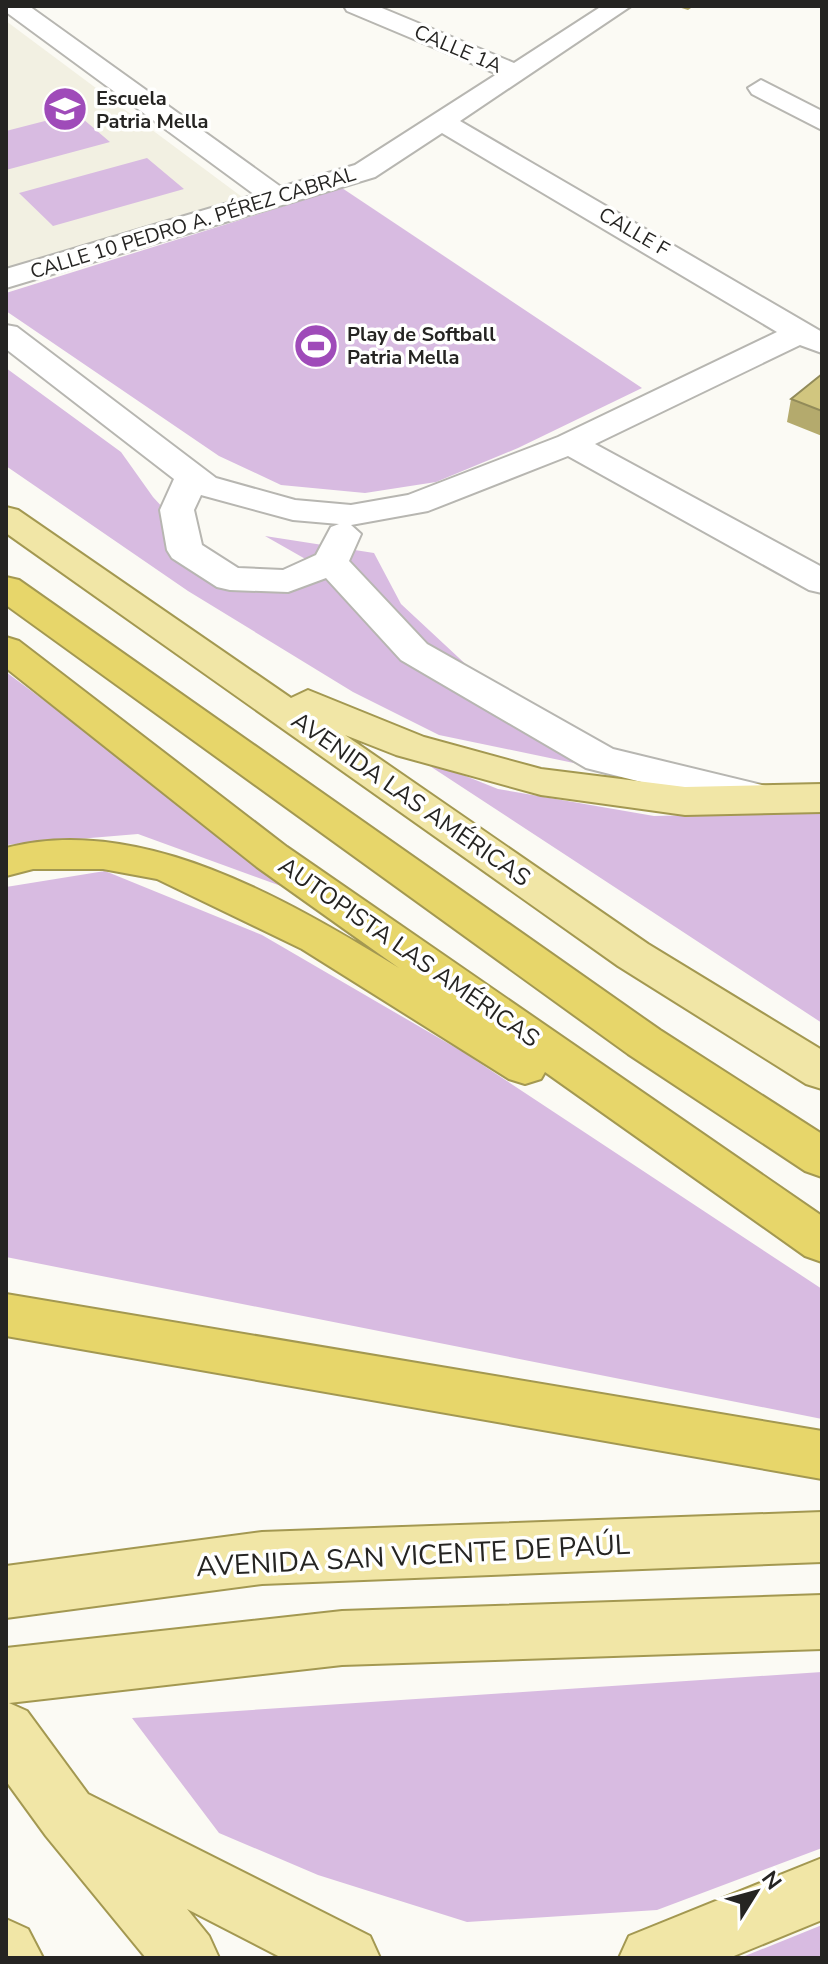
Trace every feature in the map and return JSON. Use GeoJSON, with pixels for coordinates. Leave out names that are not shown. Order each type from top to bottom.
{"type":"FeatureCollection","features":[{"type":"Feature","properties":{"kind":"highway"},"geometry":{"type":"LineString","coordinates":[[6,588],[644,1042],[822,1158]]}},
{"type":"Feature","properties":{"kind":"highway","name":"AUTOPISTA LAS AMÉRICAS"},"geometry":{"type":"LineString","coordinates":[[6,649],[272,857],[822,1242]]}},
{"type":"Feature","properties":{"kind":"highway"},"geometry":{"type":"LineString","coordinates":[[6,862],[33,855],[115,857],[166,866],[248,905],[317,938],[822,1252]]}},
{"type":"Feature","properties":{"kind":"highway"},"geometry":{"type":"LineString","coordinates":[[6,1315],[822,1455]]}},
{"type":"Feature","properties":{"kind":"main road","name":"AVENIDA LAS AMÉRICAS"},"geometry":{"type":"LineString","coordinates":[[6,517],[633,955],[822,1072]]}},
{"type":"Feature","properties":{"kind":"main road"},"geometry":{"type":"LineString","coordinates":[[52,548],[328,714],[410,746],[541,782],[685,801],[822,798]]}},
{"type":"Feature","properties":{"kind":"main road","name":"AVENIDA SAN VICENTE DE PAÚL"},"geometry":{"type":"LineString","coordinates":[[6,1592],[262,1558],[822,1537]]}},
{"type":"Feature","properties":{"kind":"main road"},"geometry":{"type":"LineString","coordinates":[[6,1676],[342,1638],[822,1622]]}},
{"type":"Feature","properties":{"kind":"main road"},"geometry":{"type":"LineString","coordinates":[[6,1731],[67,1815],[187,1958]]}},
{"type":"Feature","properties":{"kind":"main road"},"geometry":{"type":"LineString","coordinates":[[67,1815],[348,1958]]}},
{"type":"Feature","properties":{"kind":"main road"},"geometry":{"type":"LineString","coordinates":[[651,1958],[822,1889]]}},
{"type":"Feature","properties":{"kind":"main road"},"geometry":{"type":"LineString","coordinates":[[6,1951],[11,1958]]}},
{"type":"Feature","properties":{"kind":"street"},"geometry":{"type":"LineString","coordinates":[[13,6],[277,198]]}},
{"type":"Feature","properties":{"kind":"street","name":"CALLE 1A"},"geometry":{"type":"LineString","coordinates":[[356,6],[517,73]]}},
{"type":"Feature","properties":{"kind":"street","name":"CALLE 10 PEDRO A. PÉREZ CABRAL"},"geometry":{"type":"LineString","coordinates":[[6,279],[365,171],[619,6]]}},
{"type":"Feature","properties":{"kind":"street"},"geometry":{"type":"LineString","coordinates":[[761,88],[822,122]]}},
{"type":"Feature","properties":{"kind":"street","name":"CALLE F"},"geometry":{"type":"LineString","coordinates":[[443,122],[812,339]]}},
{"type":"Feature","properties":{"kind":"street"},"geometry":{"type":"LineString","coordinates":[[6,334],[192,477],[222,493],[310,513],[351,515],[416,504],[570,444],[812,339]]}},
{"type":"Feature","properties":{"kind":"street"},"geometry":{"type":"LineString","coordinates":[[570,444],[822,582]]}},
{"type":"Feature","properties":{"kind":"street"},"geometry":{"type":"LineString","coordinates":[[192,477],[177,510],[185,550],[230,579],[288,581],[331,562],[351,515]]}},
{"type":"Feature","properties":{"kind":"street"},"geometry":{"type":"LineString","coordinates":[[331,562],[414,652],[600,759],[764,799]]}},
{"type":"Feature","properties":{"kind":"shaded area","name":"Escuela Patria Mella"},"geometry":{"type":"Polygon","coordinates":[[[6,21],[242,197],[6,269],[6,21]]]}},
{"type":"Feature","properties":{"kind":"shaded area"},"geometry":{"type":"Polygon","coordinates":[[[76,113],[110,142],[6,170],[6,131],[76,113]]]}},
{"type":"Feature","properties":{"kind":"shaded area"},"geometry":{"type":"Polygon","coordinates":[[[147,158],[184,189],[53,226],[19,193],[147,158]]]}},
{"type":"Feature","properties":{"kind":"shaded area","name":"Play de Softball Patria Mella"},"geometry":{"type":"Polygon","coordinates":[[[342,188],[642,388],[518,448],[436,482],[365,493],[281,485],[219,456],[6,311],[6,293],[342,188]]]}},
{"type":"Feature","properties":{"kind":"shaded area"},"geometry":{"type":"Polygon","coordinates":[[[6,368],[121,452],[153,497],[211,560],[272,575],[323,569],[265,536],[374,553],[401,604],[502,698],[593,767],[439,735],[353,692],[188,591],[6,466],[6,368]]]}},
{"type":"Feature","properties":{"kind":"shaded area"},"geometry":{"type":"Polygon","coordinates":[[[6,672],[303,894],[138,834],[6,845],[6,672]]]}},
{"type":"Feature","properties":{"kind":"shaded area"},"geometry":{"type":"Polygon","coordinates":[[[413,755],[498,789],[654,816],[822,812],[822,1023],[413,755]]]}},
{"type":"Feature","properties":{"kind":"shaded area"},"geometry":{"type":"Polygon","coordinates":[[[105,871],[262,935],[463,1052],[822,1289],[822,1419],[6,1257],[6,887],[105,871]]]}},
{"type":"Feature","properties":{"kind":"shaded area"},"geometry":{"type":"Polygon","coordinates":[[[822,1672],[822,1848],[657,1910],[467,1922],[318,1875],[219,1833],[132,1718],[822,1672]]]}},
{"type":"Feature","properties":{"kind":"shaded area"},"geometry":{"type":"Polygon","coordinates":[[[822,1925],[822,1958],[740,1958],[822,1925]]]}},
{"type":"Feature","properties":{"kind":"building"},"geometry":{"type":"Polygon","coordinates":[[[822,374],[822,411],[791,399],[822,374]]]}},
{"type":"Feature","properties":{"kind":"place","name":"Escuela Patria Mella"},"geometry":{"type":"Point","coordinates":[65,109]}},
{"type":"Feature","properties":{"kind":"place","name":"Play de Softball Patria Mella"},"geometry":{"type":"Point","coordinates":[316,346]}}]}
